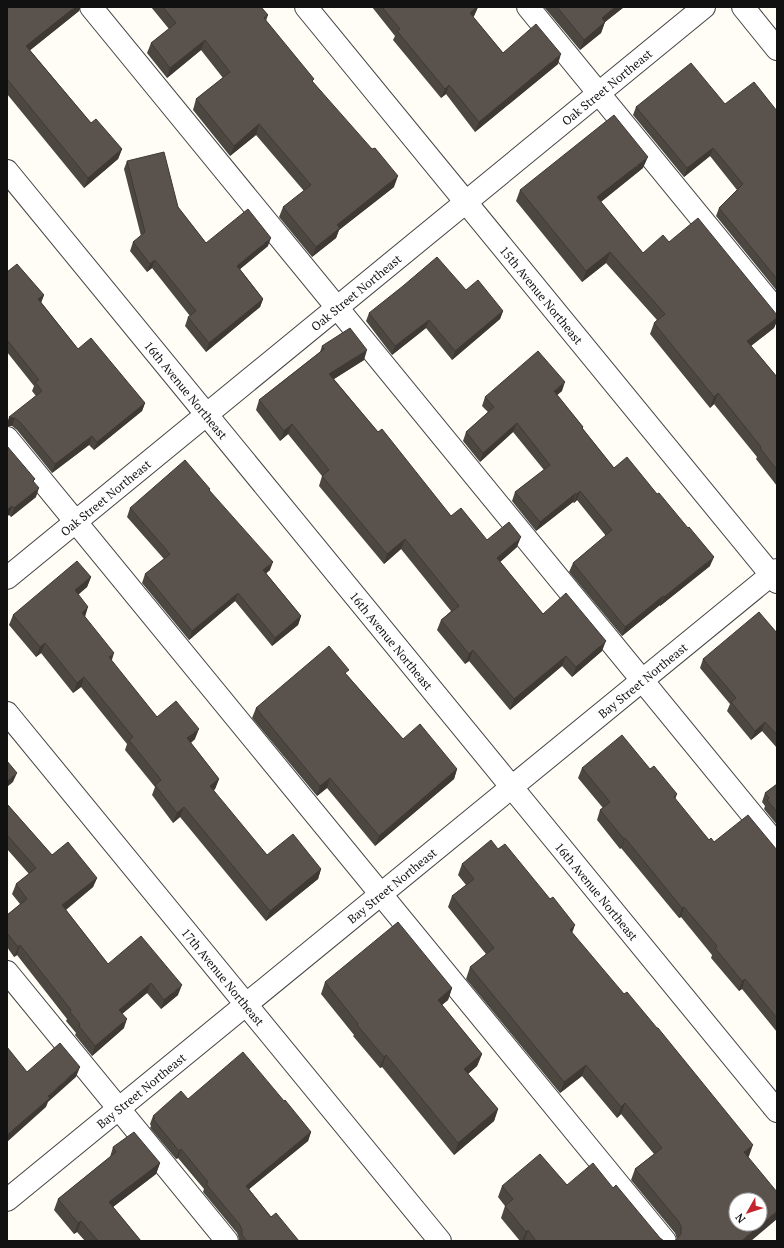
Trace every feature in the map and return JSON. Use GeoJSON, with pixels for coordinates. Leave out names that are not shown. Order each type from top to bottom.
{"type":"FeatureCollection","features":[{"type":"Feature","properties":{"kind":"street"},"geometry":{"type":"LineString","coordinates":[[91,7],[777,845]]}},
{"type":"Feature","properties":{"kind":"street","name":"15th Avenue Northeast"},"geometry":{"type":"LineString","coordinates":[[306,7],[775,576]]}},
{"type":"Feature","properties":{"kind":"street"},"geometry":{"type":"LineString","coordinates":[[528,7],[777,312]]}},
{"type":"Feature","properties":{"kind":"street","name":"Oak Street Northeast"},"geometry":{"type":"LineString","coordinates":[[7,578],[704,7]]}},
{"type":"Feature","properties":{"kind":"street"},"geometry":{"type":"LineString","coordinates":[[743,7],[777,48]]}},
{"type":"Feature","properties":{"kind":"street","name":"16th Avenue Northeast"},"geometry":{"type":"LineString","coordinates":[[7,171],[777,1111]]}},
{"type":"Feature","properties":{"kind":"street"},"geometry":{"type":"LineString","coordinates":[[7,438],[665,1241]]}},
{"type":"Feature","properties":{"kind":"street","name":"Bay Street Northeast"},"geometry":{"type":"LineString","coordinates":[[7,1200],[642,680],[775,576]]}},
{"type":"Feature","properties":{"kind":"street","name":"17th Avenue Northeast"},"geometry":{"type":"LineString","coordinates":[[7,713],[440,1241]]}},
{"type":"Feature","properties":{"kind":"street"},"geometry":{"type":"LineString","coordinates":[[7,972],[227,1241]]}},
{"type":"Feature","properties":{"kind":"building"},"geometry":{"type":"Polygon","coordinates":[[[7,7],[75,7],[26,46],[91,123],[96,119],[122,149],[88,178],[7,79],[7,7]]]}},
{"type":"Feature","properties":{"kind":"building"},"geometry":{"type":"Polygon","coordinates":[[[163,7],[261,7],[268,15],[264,18],[314,79],[312,81],[372,149],[375,148],[398,176],[337,225],[340,228],[316,247],[283,207],[311,185],[259,124],[234,146],[196,99],[230,72],[205,40],[170,68],[151,43],[176,23],[163,7]]]}},
{"type":"Feature","properties":{"kind":"building"},"geometry":{"type":"Polygon","coordinates":[[[382,7],[477,7],[470,13],[503,53],[536,24],[561,54],[479,122],[449,85],[445,89],[397,31],[400,29],[382,7]]]}},
{"type":"Feature","properties":{"kind":"building"},"geometry":{"type":"Polygon","coordinates":[[[557,7],[615,7],[602,18],[605,22],[584,40],[557,7]]]}},
{"type":"Feature","properties":{"kind":"building"},"geometry":{"type":"Polygon","coordinates":[[[691,63],[725,104],[754,82],[777,111],[777,279],[719,208],[743,184],[713,148],[687,168],[636,107],[691,63]]]}},
{"type":"Feature","properties":{"kind":"building"},"geometry":{"type":"Polygon","coordinates":[[[614,115],[648,157],[597,197],[643,253],[663,235],[669,242],[698,218],[777,315],[777,318],[747,341],[777,377],[777,470],[760,448],[761,447],[718,393],[714,397],[654,323],[665,314],[610,252],[586,271],[520,190],[614,115]]]}},
{"type":"Feature","properties":{"kind":"building"},"geometry":{"type":"Polygon","coordinates":[[[164,152],[178,207],[206,243],[248,209],[271,238],[237,266],[263,299],[209,343],[188,317],[196,311],[155,260],[150,264],[133,242],[145,232],[127,161],[164,152]]]}},
{"type":"Feature","properties":{"kind":"building"},"geometry":{"type":"Polygon","coordinates":[[[437,257],[466,290],[478,280],[503,311],[455,351],[429,320],[395,346],[369,313],[437,257]]]}},
{"type":"Feature","properties":{"kind":"building"},"geometry":{"type":"Polygon","coordinates":[[[17,264],[44,295],[38,299],[78,349],[91,338],[145,403],[97,442],[92,436],[55,464],[20,422],[15,418],[9,417],[42,391],[35,382],[39,380],[7,340],[7,272],[17,264]]]}},
{"type":"Feature","properties":{"kind":"building"},"geometry":{"type":"Polygon","coordinates":[[[350,328],[367,350],[329,374],[378,432],[382,429],[451,516],[461,508],[487,540],[509,522],[521,537],[497,558],[543,614],[566,593],[606,641],[576,667],[566,656],[514,699],[473,650],[469,654],[441,620],[459,606],[405,539],[387,554],[322,476],[329,470],[292,424],[284,431],[259,400],[324,349],[322,346],[350,328]]]}},
{"type":"Feature","properties":{"kind":"building"},"geometry":{"type":"Polygon","coordinates":[[[538,351],[565,382],[554,391],[614,468],[627,457],[657,494],[659,493],[714,557],[625,627],[573,563],[612,530],[580,491],[540,522],[515,492],[550,465],[517,423],[483,453],[466,432],[494,407],[485,397],[538,351]]]}},
{"type":"Feature","properties":{"kind":"building"},"geometry":{"type":"Polygon","coordinates":[[[7,446],[35,479],[33,481],[39,488],[14,508],[12,506],[7,510],[7,446]]]}},
{"type":"Feature","properties":{"kind":"building"},"geometry":{"type":"Polygon","coordinates":[[[185,460],[210,489],[209,490],[273,562],[263,570],[301,616],[275,638],[238,593],[192,631],[145,574],[170,554],[130,508],[185,460]]]}},
{"type":"Feature","properties":{"kind":"building"},"geometry":{"type":"Polygon","coordinates":[[[77,561],[91,577],[75,590],[88,607],[82,613],[114,653],[109,657],[157,717],[176,701],[199,729],[187,738],[219,779],[210,786],[267,855],[293,834],[321,869],[270,911],[184,807],[177,813],[155,785],[161,780],[129,740],[133,737],[84,677],[77,683],[45,643],[40,647],[13,615],[77,561]]]}},
{"type":"Feature","properties":{"kind":"building"},"geometry":{"type":"Polygon","coordinates":[[[759,612],[777,633],[777,735],[765,722],[755,731],[731,702],[736,698],[703,659],[759,612]]]}},
{"type":"Feature","properties":{"kind":"building"},"geometry":{"type":"Polygon","coordinates":[[[329,646],[349,670],[345,673],[403,739],[420,724],[457,769],[379,836],[330,778],[320,786],[256,708],[329,646]]]}},
{"type":"Feature","properties":{"kind":"building"},"geometry":{"type":"Polygon","coordinates":[[[622,735],[650,769],[654,766],[677,794],[674,797],[709,840],[711,838],[714,842],[748,815],[777,850],[777,1018],[745,979],[742,981],[715,948],[717,946],[684,907],[682,908],[625,838],[624,839],[600,810],[610,802],[582,768],[622,735]]]}},
{"type":"Feature","properties":{"kind":"building"},"geometry":{"type":"Polygon","coordinates":[[[7,761],[17,773],[7,781],[7,761]]]}},
{"type":"Feature","properties":{"kind":"building"},"geometry":{"type":"Polygon","coordinates":[[[777,784],[777,812],[767,800],[769,798],[765,793],[777,784]]]}},
{"type":"Feature","properties":{"kind":"building"},"geometry":{"type":"Polygon","coordinates":[[[7,804],[52,855],[68,842],[97,878],[62,905],[108,964],[141,936],[182,985],[164,1000],[151,983],[119,1010],[127,1019],[95,1046],[79,1026],[80,1024],[70,1012],[71,1010],[20,945],[18,947],[7,933],[7,915],[27,899],[16,884],[36,868],[7,835],[7,804]]]}},
{"type":"Feature","properties":{"kind":"building"},"geometry":{"type":"Polygon","coordinates":[[[491,840],[498,849],[505,844],[550,899],[553,897],[575,925],[570,930],[624,994],[627,992],[658,1028],[753,1145],[744,1152],[777,1192],[777,1211],[768,1218],[768,1192],[728,1192],[728,1232],[752,1232],[741,1241],[674,1241],[681,1234],[679,1222],[635,1169],[662,1148],[625,1103],[621,1107],[586,1065],[564,1082],[470,967],[494,948],[452,896],[474,879],[462,864],[491,840]]]}},
{"type":"Feature","properties":{"kind":"building"},"geometry":{"type":"Polygon","coordinates":[[[398,922],[452,988],[438,1000],[482,1054],[464,1069],[498,1109],[458,1143],[386,1055],[384,1057],[357,1025],[358,1024],[325,982],[398,922]]]}},
{"type":"Feature","properties":{"kind":"building"},"geometry":{"type":"Polygon","coordinates":[[[60,1043],[80,1067],[48,1096],[50,1098],[7,1135],[7,1047],[27,1072],[60,1043]]]}},
{"type":"Feature","properties":{"kind":"building"},"geometry":{"type":"Polygon","coordinates":[[[243,1052],[311,1132],[246,1186],[271,1217],[276,1213],[299,1241],[247,1241],[242,1235],[240,1225],[206,1184],[208,1182],[181,1149],[179,1151],[153,1119],[155,1118],[153,1116],[181,1091],[188,1099],[243,1052]]]}},
{"type":"Feature","properties":{"kind":"building"},"geometry":{"type":"Polygon","coordinates":[[[134,1132],[160,1163],[109,1202],[141,1241],[98,1241],[81,1221],[78,1223],[58,1199],[116,1152],[113,1147],[134,1132]]]}},
{"type":"Feature","properties":{"kind":"building"},"geometry":{"type":"Polygon","coordinates":[[[540,1154],[567,1185],[593,1163],[613,1188],[616,1185],[664,1241],[536,1241],[528,1230],[526,1232],[505,1206],[513,1199],[502,1186],[540,1154]]]}}]}
